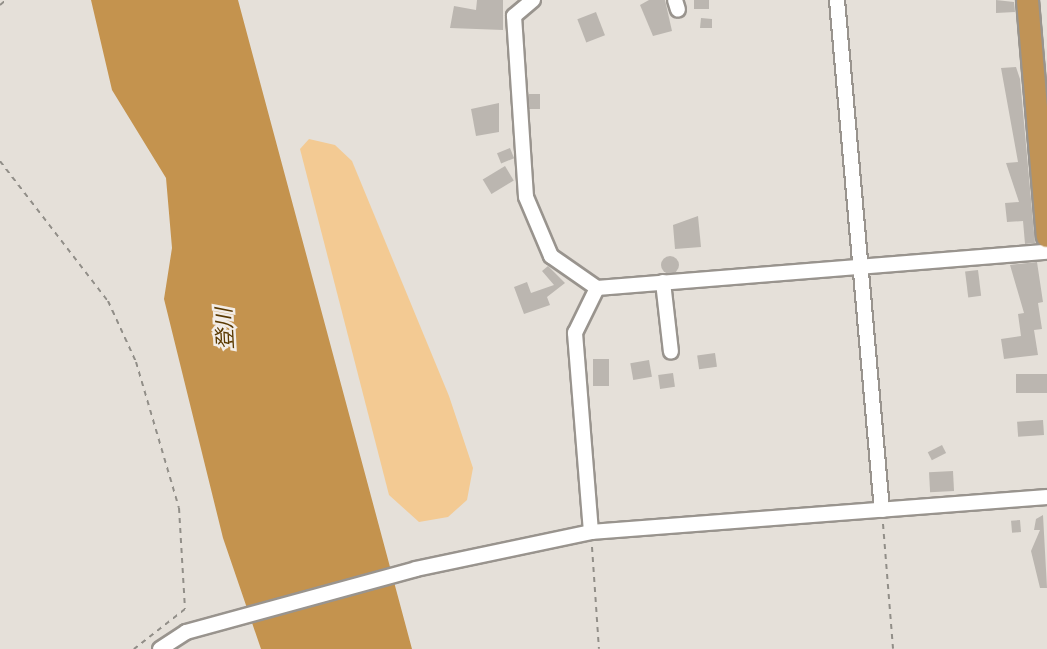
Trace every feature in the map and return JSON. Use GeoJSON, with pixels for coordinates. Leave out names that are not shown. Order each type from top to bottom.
{"type":"FeatureCollection","features":[{"type":"Feature","properties":{"kind":"highway"},"geometry":{"type":"LineString","coordinates":[[1027,0],[1047,236]]}},
{"type":"Feature","properties":{"kind":"street"},"geometry":{"type":"LineString","coordinates":[[533,0],[514,16],[526,197],[551,257],[597,288],[1047,252]]}},
{"type":"Feature","properties":{"kind":"street"},"geometry":{"type":"LineString","coordinates":[[837,0],[882,510]]}},
{"type":"Feature","properties":{"kind":"street"},"geometry":{"type":"LineString","coordinates":[[663,282],[671,352]]}},
{"type":"Feature","properties":{"kind":"street"},"geometry":{"type":"LineString","coordinates":[[591,532],[575,333],[597,288]]}},
{"type":"Feature","properties":{"kind":"street"},"geometry":{"type":"LineString","coordinates":[[160,649],[220,622],[416,569],[591,532],[1047,497]]}},
{"type":"Feature","properties":{"kind":"path"},"geometry":{"type":"LineString","coordinates":[[0,5],[6,0]]}},
{"type":"Feature","properties":{"kind":"path"},"geometry":{"type":"LineString","coordinates":[[0,161],[108,301],[136,362],[179,508],[185,609],[134,649]]}},
{"type":"Feature","properties":{"kind":"path"},"geometry":{"type":"LineString","coordinates":[[882,510],[893,649]]}},
{"type":"Feature","properties":{"kind":"path"},"geometry":{"type":"LineString","coordinates":[[591,532],[599,649]]}},
{"type":"Feature","properties":{"kind":"shaded area"},"geometry":{"type":"Polygon","coordinates":[[[309,139],[335,145],[352,161],[449,396],[473,468],[467,500],[448,517],[419,522],[389,495],[300,149],[309,139]]]}},
{"type":"Feature","properties":{"kind":"water","name":"登川"},"geometry":{"type":"Polygon","coordinates":[[[91,0],[238,0],[412,649],[261,649],[223,538],[164,299],[172,248],[166,178],[112,90],[91,0]]]}},
{"type":"Feature","properties":{"kind":"building"},"geometry":{"type":"Polygon","coordinates":[[[477,0],[503,0],[503,30],[450,28],[454,6],[476,10],[477,0]]]}},
{"type":"Feature","properties":{"kind":"building"},"geometry":{"type":"Polygon","coordinates":[[[649,0],[665,0],[672,31],[653,36],[640,5],[649,0]]]}},
{"type":"Feature","properties":{"kind":"building"},"geometry":{"type":"Polygon","coordinates":[[[694,0],[709,0],[709,9],[694,9],[694,0]]]}},
{"type":"Feature","properties":{"kind":"building"},"geometry":{"type":"Polygon","coordinates":[[[996,0],[1014,2],[1015,12],[996,13],[996,0]]]}},
{"type":"Feature","properties":{"kind":"building"},"geometry":{"type":"Polygon","coordinates":[[[596,12],[605,35],[586,43],[577,19],[596,12]]]}},
{"type":"Feature","properties":{"kind":"building"},"geometry":{"type":"Polygon","coordinates":[[[701,18],[712,19],[712,28],[700,28],[701,18]]]}},
{"type":"Feature","properties":{"kind":"building"},"geometry":{"type":"Polygon","coordinates":[[[1016,67],[1020,79],[1035,243],[1025,244],[1023,221],[1007,222],[1005,203],[1019,202],[1006,163],[1018,162],[1001,68],[1016,67]]]}},
{"type":"Feature","properties":{"kind":"building"},"geometry":{"type":"Polygon","coordinates":[[[529,94],[540,94],[540,109],[529,109],[529,94]]]}},
{"type":"Feature","properties":{"kind":"building"},"geometry":{"type":"Polygon","coordinates":[[[499,103],[499,132],[476,136],[471,109],[499,103]]]}},
{"type":"Feature","properties":{"kind":"building"},"geometry":{"type":"Polygon","coordinates":[[[510,148],[514,158],[501,163],[497,153],[510,148]]]}},
{"type":"Feature","properties":{"kind":"building"},"geometry":{"type":"Polygon","coordinates":[[[505,166],[514,181],[491,194],[483,179],[505,166]]]}},
{"type":"Feature","properties":{"kind":"building"},"geometry":{"type":"Polygon","coordinates":[[[698,216],[701,247],[675,249],[673,225],[698,216]]]}},
{"type":"Feature","properties":{"kind":"building"},"geometry":{"type":"Polygon","coordinates":[[[666,256],[674,256],[679,265],[677,272],[666,274],[661,269],[661,261],[666,256]]]}},
{"type":"Feature","properties":{"kind":"building"},"geometry":{"type":"Polygon","coordinates":[[[1037,262],[1043,302],[1038,303],[1042,329],[1034,330],[1038,355],[1004,359],[1001,339],[1021,336],[1018,314],[1024,313],[1010,265],[1037,262]]]}},
{"type":"Feature","properties":{"kind":"building"},"geometry":{"type":"Polygon","coordinates":[[[548,266],[565,283],[547,297],[550,305],[524,314],[514,287],[527,282],[531,293],[554,285],[542,271],[548,266]]]}},
{"type":"Feature","properties":{"kind":"building"},"geometry":{"type":"Polygon","coordinates":[[[978,270],[981,296],[968,297],[965,272],[978,270]]]}},
{"type":"Feature","properties":{"kind":"building"},"geometry":{"type":"Polygon","coordinates":[[[715,353],[717,367],[699,369],[697,356],[715,353]]]}},
{"type":"Feature","properties":{"kind":"building"},"geometry":{"type":"Polygon","coordinates":[[[593,359],[609,359],[609,386],[593,386],[593,359]]]}},
{"type":"Feature","properties":{"kind":"building"},"geometry":{"type":"Polygon","coordinates":[[[649,360],[652,377],[633,380],[630,363],[649,360]]]}},
{"type":"Feature","properties":{"kind":"building"},"geometry":{"type":"Polygon","coordinates":[[[673,373],[675,387],[660,389],[658,375],[673,373]]]}},
{"type":"Feature","properties":{"kind":"building"},"geometry":{"type":"Polygon","coordinates":[[[1016,374],[1047,374],[1047,393],[1016,393],[1016,374]]]}},
{"type":"Feature","properties":{"kind":"building"},"geometry":{"type":"Polygon","coordinates":[[[1043,420],[1044,435],[1018,437],[1017,422],[1043,420]]]}},
{"type":"Feature","properties":{"kind":"building"},"geometry":{"type":"Polygon","coordinates":[[[942,445],[946,453],[932,460],[928,452],[942,445]]]}},
{"type":"Feature","properties":{"kind":"building"},"geometry":{"type":"Polygon","coordinates":[[[953,471],[954,491],[930,492],[929,472],[953,471]]]}},
{"type":"Feature","properties":{"kind":"building"},"geometry":{"type":"Polygon","coordinates":[[[1043,515],[1047,588],[1040,588],[1031,551],[1040,530],[1034,530],[1036,519],[1043,515]]]}},
{"type":"Feature","properties":{"kind":"building"},"geometry":{"type":"Polygon","coordinates":[[[1020,520],[1021,532],[1012,533],[1011,521],[1020,520]]]}}]}
